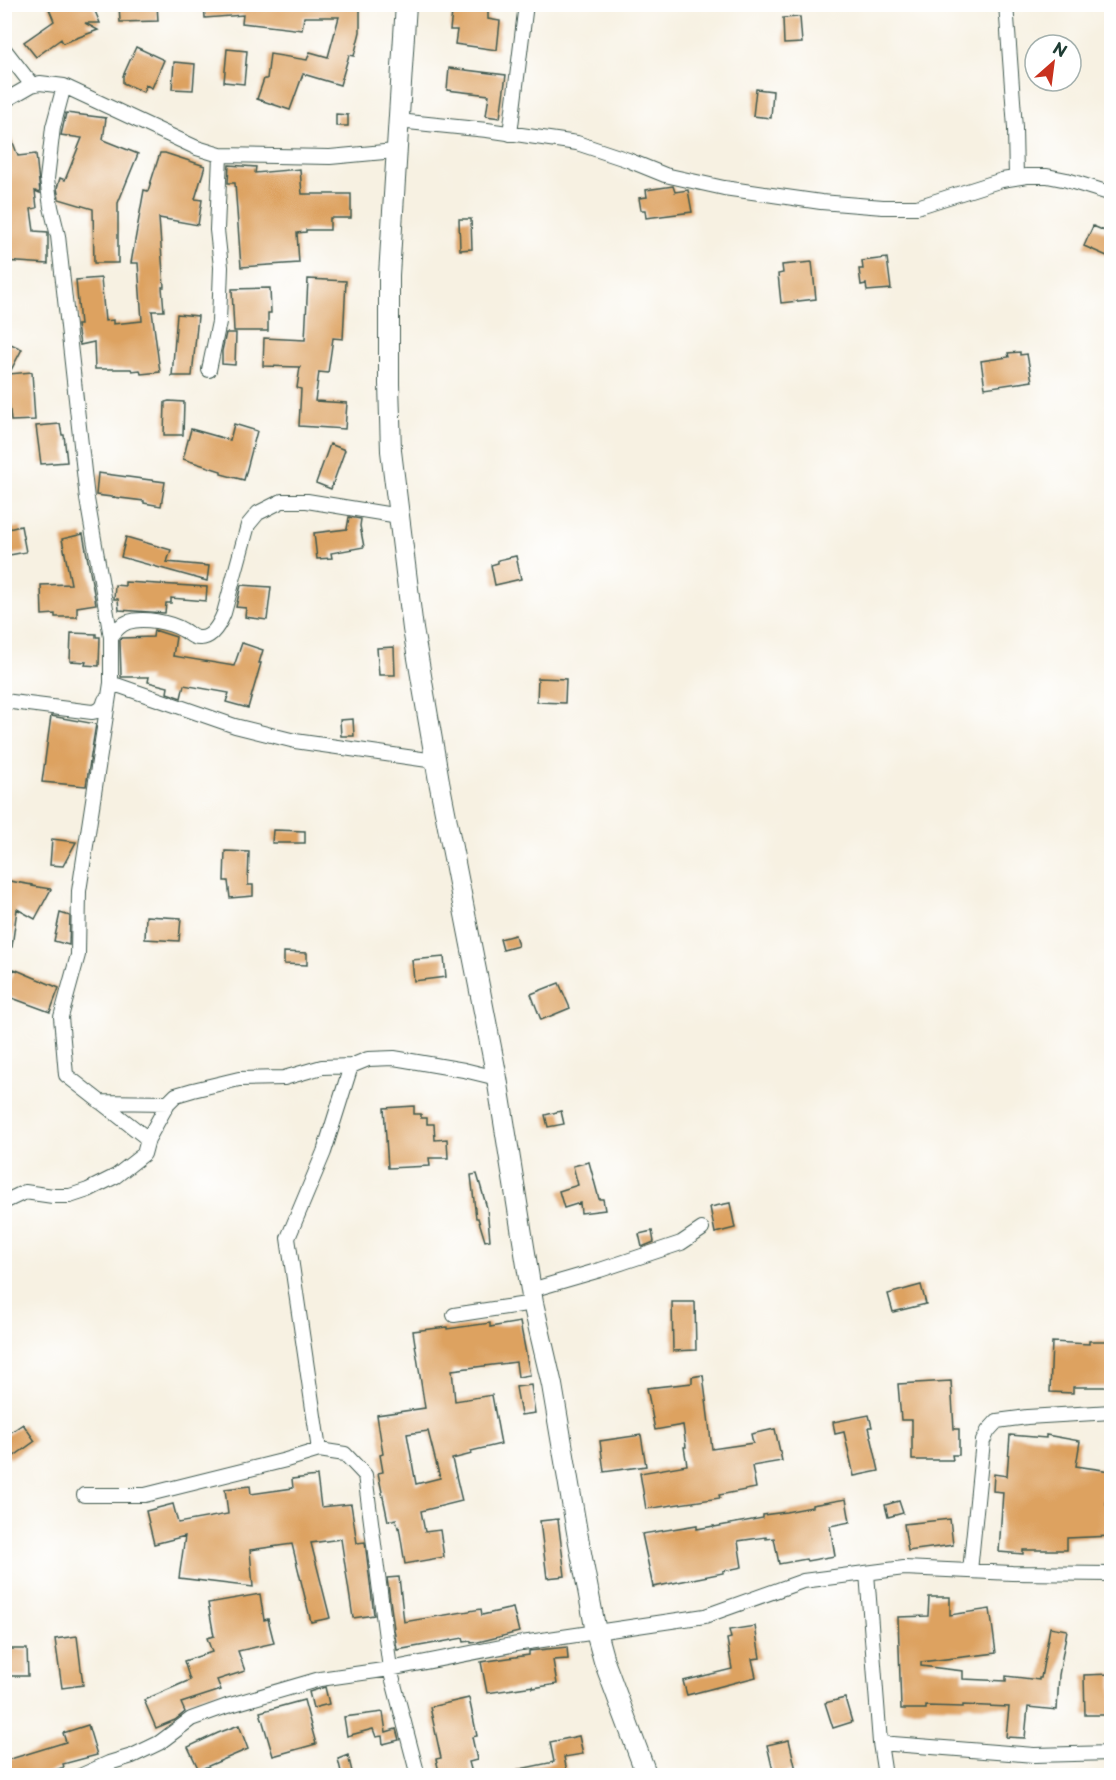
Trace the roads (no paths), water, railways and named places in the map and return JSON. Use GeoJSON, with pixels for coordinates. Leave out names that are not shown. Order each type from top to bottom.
{"type":"FeatureCollection","features":[{"type":"Feature","properties":{"kind":"main road"},"geometry":{"type":"LineString","coordinates":[[406,4],[388,275],[389,373],[391,451],[413,629],[435,761],[497,1078],[532,1297],[552,1385],[596,1632],[604,1661],[647,1776]]}},
{"type":"Feature","properties":{"kind":"street"},"geometry":{"type":"LineString","coordinates":[[510,134],[526,4]]}},
{"type":"Feature","properties":{"kind":"street"},"geometry":{"type":"LineString","coordinates":[[1006,4],[1015,128],[1016,178]]}},
{"type":"Feature","properties":{"kind":"street"},"geometry":{"type":"LineString","coordinates":[[4,50],[32,85]]}},
{"type":"Feature","properties":{"kind":"street"},"geometry":{"type":"LineString","coordinates":[[4,101],[32,85],[40,83],[64,86],[197,148],[220,155],[330,157],[395,151]]}},
{"type":"Feature","properties":{"kind":"street"},"geometry":{"type":"LineString","coordinates":[[64,86],[53,127],[47,179],[58,236],[87,499],[111,637],[111,683],[79,891],[78,955],[61,1017],[66,1075],[148,1139]]}},
{"type":"Feature","properties":{"kind":"street"},"geometry":{"type":"LineString","coordinates":[[398,121],[577,143],[665,175],[724,188],[821,202],[917,207],[971,189],[1028,176],[1047,176],[1067,180],[1112,194]]}},
{"type":"Feature","properties":{"kind":"street"},"geometry":{"type":"LineString","coordinates":[[209,370],[219,322],[221,267],[217,230],[220,155]]}},
{"type":"Feature","properties":{"kind":"street"},"geometry":{"type":"LineString","coordinates":[[111,637],[121,625],[131,620],[163,621],[192,637],[201,639],[209,635],[220,623],[224,613],[248,525],[258,513],[282,501],[307,501],[399,516]]}},
{"type":"Feature","properties":{"kind":"street"},"geometry":{"type":"LineString","coordinates":[[111,683],[235,726],[295,741],[435,761]]}},
{"type":"Feature","properties":{"kind":"street"},"geometry":{"type":"LineString","coordinates":[[4,701],[98,711],[103,707],[111,683]]}},
{"type":"Feature","properties":{"kind":"street"},"geometry":{"type":"LineString","coordinates":[[4,1202],[25,1192],[70,1196],[116,1176],[144,1154],[148,1139],[168,1103],[177,1095],[193,1090],[239,1079],[284,1078],[322,1067],[351,1066],[368,1059],[394,1058],[497,1078]]}},
{"type":"Feature","properties":{"kind":"street"},"geometry":{"type":"LineString","coordinates":[[319,1450],[288,1238],[324,1152],[351,1066]]}},
{"type":"Feature","properties":{"kind":"street"},"geometry":{"type":"LineString","coordinates":[[100,1102],[168,1103]]}},
{"type":"Feature","properties":{"kind":"street"},"geometry":{"type":"LineString","coordinates":[[454,1315],[532,1297],[600,1270],[681,1243],[702,1229]]}},
{"type":"Feature","properties":{"kind":"street"},"geometry":{"type":"LineString","coordinates":[[969,1571],[983,1441],[992,1426],[997,1421],[1027,1417],[1112,1412]]}},
{"type":"Feature","properties":{"kind":"street"},"geometry":{"type":"LineString","coordinates":[[84,1495],[145,1495],[319,1450],[345,1454],[365,1475],[390,1669],[418,1776]]}},
{"type":"Feature","properties":{"kind":"street"},"geometry":{"type":"LineString","coordinates":[[80,1776],[159,1743],[192,1719],[227,1706],[320,1679],[390,1669],[522,1642],[705,1616],[803,1581],[904,1568],[1012,1574],[1112,1574]]}},
{"type":"Feature","properties":{"kind":"street"},"geometry":{"type":"LineString","coordinates":[[867,1573],[880,1743],[885,1776]]}},
{"type":"Feature","properties":{"kind":"street"},"geometry":{"type":"LineString","coordinates":[[880,1743],[1034,1755],[1112,1753]]}}]}
